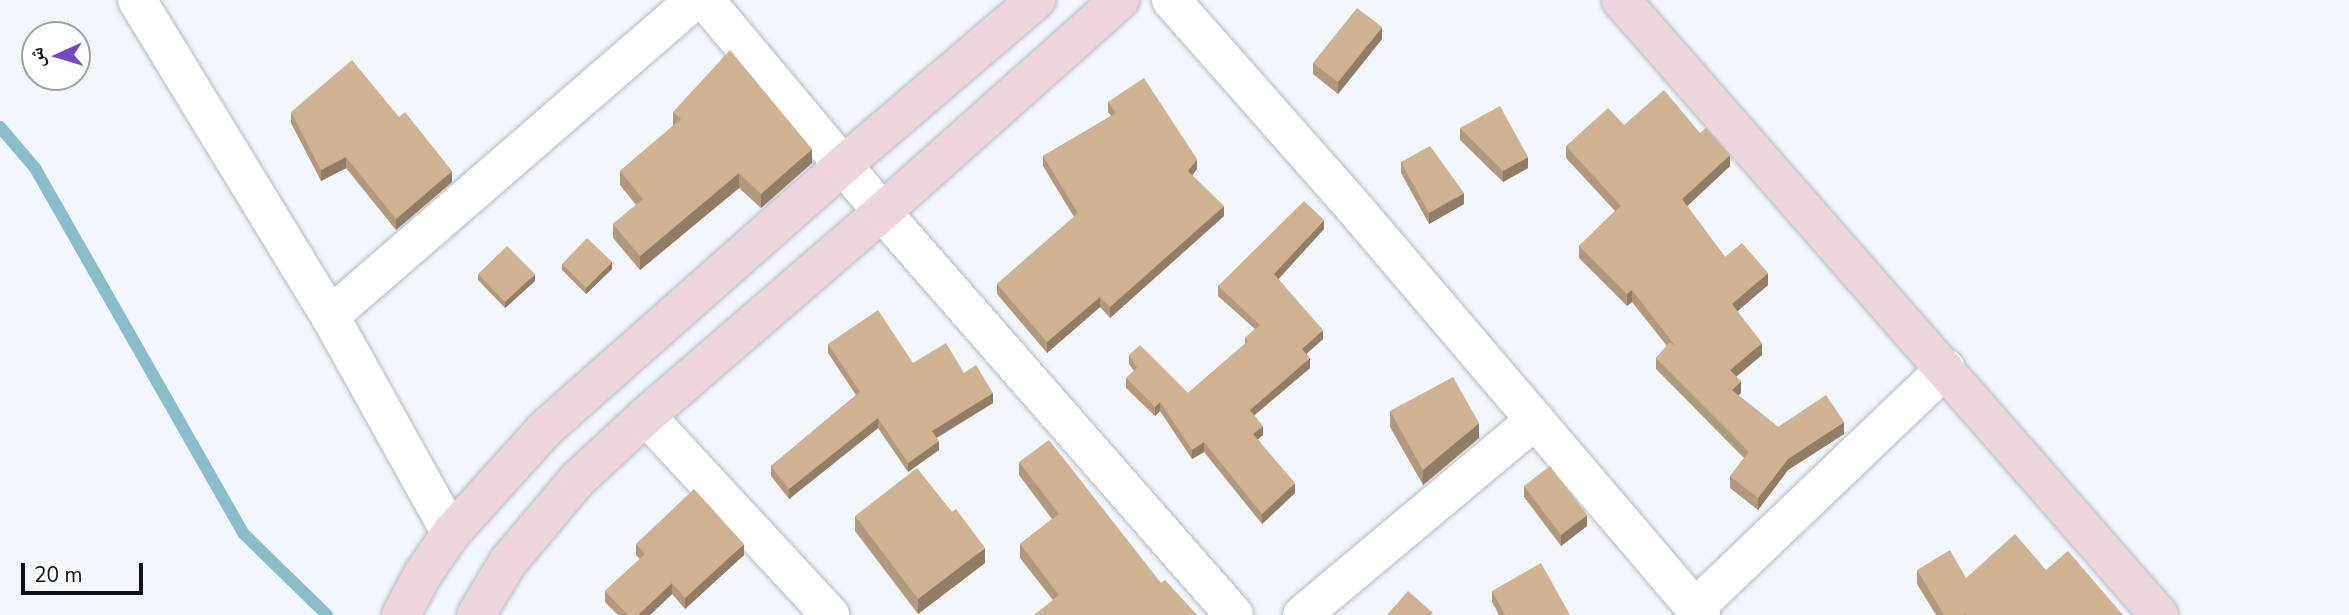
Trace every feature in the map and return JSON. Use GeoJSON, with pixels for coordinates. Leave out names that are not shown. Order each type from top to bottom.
{"type":"FeatureCollection","features":[{"type":"Feature","properties":{"kind":"main road"},"geometry":{"type":"LineString","coordinates":[[406,606],[451,533],[545,428],[844,164],[1036,0]]}},
{"type":"Feature","properties":{"kind":"main road"},"geometry":{"type":"LineString","coordinates":[[484,610],[539,523],[579,480],[646,416],[882,212],[1120,0]]}},
{"type":"Feature","properties":{"kind":"main road"},"geometry":{"type":"LineString","coordinates":[[1621,0],[2159,615]]}},
{"type":"Feature","properties":{"kind":"street"},"geometry":{"type":"LineString","coordinates":[[138,0],[330,316],[451,533]]}},
{"type":"Feature","properties":{"kind":"street"},"geometry":{"type":"LineString","coordinates":[[330,316],[695,0]]}},
{"type":"Feature","properties":{"kind":"street"},"geometry":{"type":"LineString","coordinates":[[705,0],[882,212],[1234,615]]}},
{"type":"Feature","properties":{"kind":"street"},"geometry":{"type":"LineString","coordinates":[[1171,0],[1362,217],[1698,611],[1946,369]]}},
{"type":"Feature","properties":{"kind":"street"},"geometry":{"type":"LineString","coordinates":[[646,416],[831,615]]}},
{"type":"Feature","properties":{"kind":"street"},"geometry":{"type":"LineString","coordinates":[[1302,615],[1535,420]]}},
{"type":"Feature","properties":{"kind":"building"},"geometry":{"type":"Polygon","coordinates":[[[1357,8],[1382,27],[1338,82],[1313,63],[1357,8]]]}},
{"type":"Feature","properties":{"kind":"building"},"geometry":{"type":"Polygon","coordinates":[[[730,50],[812,149],[761,194],[739,173],[640,256],[613,224],[643,199],[620,171],[681,119],[673,112],[730,50]]]}},
{"type":"Feature","properties":{"kind":"building"},"geometry":{"type":"Polygon","coordinates":[[[352,60],[399,117],[405,112],[452,171],[396,219],[346,157],[321,170],[291,112],[352,60]]]}},
{"type":"Feature","properties":{"kind":"building"},"geometry":{"type":"Polygon","coordinates":[[[1144,78],[1197,159],[1188,171],[1224,206],[1110,307],[1100,297],[1047,342],[997,284],[1078,213],[1043,156],[1116,113],[1108,102],[1144,78]]]}},
{"type":"Feature","properties":{"kind":"building"},"geometry":{"type":"Polygon","coordinates":[[[1664,90],[1700,133],[1706,128],[1730,155],[1682,199],[1725,257],[1742,243],[1768,273],[1732,304],[1762,343],[1730,370],[1741,381],[1732,390],[1778,427],[1826,395],[1844,422],[1788,459],[1758,498],[1730,476],[1749,452],[1656,358],[1670,342],[1676,347],[1632,290],[1627,294],[1579,246],[1621,206],[1566,146],[1608,108],[1624,125],[1664,90]]]}},
{"type":"Feature","properties":{"kind":"building"},"geometry":{"type":"Polygon","coordinates":[[[1500,106],[1528,157],[1503,171],[1460,128],[1500,106]]]}},
{"type":"Feature","properties":{"kind":"building"},"geometry":{"type":"Polygon","coordinates":[[[1430,146],[1464,193],[1429,213],[1401,162],[1430,146]]]}},
{"type":"Feature","properties":{"kind":"building"},"geometry":{"type":"Polygon","coordinates":[[[1304,201],[1324,220],[1274,274],[1323,330],[1302,349],[1310,358],[1250,410],[1263,426],[1253,434],[1295,483],[1262,514],[1204,442],[1192,450],[1160,402],[1155,407],[1126,378],[1137,368],[1129,355],[1140,345],[1188,393],[1248,341],[1245,338],[1260,325],[1218,286],[1304,201]]]}},
{"type":"Feature","properties":{"kind":"building"},"geometry":{"type":"Polygon","coordinates":[[[587,238],[612,262],[586,288],[562,264],[587,238]]]}},
{"type":"Feature","properties":{"kind":"building"},"geometry":{"type":"Polygon","coordinates":[[[507,246],[535,274],[505,302],[478,274],[507,246]]]}},
{"type":"Feature","properties":{"kind":"building"},"geometry":{"type":"Polygon","coordinates":[[[878,310],[913,363],[946,343],[964,373],[976,365],[993,393],[932,431],[939,441],[908,463],[878,418],[789,489],[771,466],[860,392],[828,344],[878,310]]]}},
{"type":"Feature","properties":{"kind":"building"},"geometry":{"type":"Polygon","coordinates":[[[1453,377],[1479,423],[1423,470],[1390,411],[1453,377]]]}},
{"type":"Feature","properties":{"kind":"building"},"geometry":{"type":"Polygon","coordinates":[[[1049,440],[1161,583],[1165,580],[1197,615],[1034,615],[1059,595],[1020,544],[1059,514],[1019,462],[1049,440]]]}},
{"type":"Feature","properties":{"kind":"building"},"geometry":{"type":"Polygon","coordinates":[[[1550,466],[1587,515],[1561,535],[1524,486],[1550,466]]]}},
{"type":"Feature","properties":{"kind":"building"},"geometry":{"type":"Polygon","coordinates":[[[917,468],[952,512],[956,509],[985,548],[918,599],[855,516],[917,468]]]}},
{"type":"Feature","properties":{"kind":"building"},"geometry":{"type":"Polygon","coordinates":[[[694,489],[744,544],[685,598],[672,583],[638,615],[628,615],[605,591],[645,554],[636,544],[694,489]]]}},
{"type":"Feature","properties":{"kind":"building"},"geometry":{"type":"Polygon","coordinates":[[[2015,534],[2046,570],[2068,551],[2123,615],[1944,615],[1917,570],[1950,550],[1966,578],[2015,534]]]}},
{"type":"Feature","properties":{"kind":"building"},"geometry":{"type":"Polygon","coordinates":[[[1541,563],[1570,615],[1505,615],[1492,591],[1541,563]]]}},
{"type":"Feature","properties":{"kind":"building"},"geometry":{"type":"Polygon","coordinates":[[[1408,591],[1433,613],[1387,615],[1408,591]]]}},
{"type":"Feature","properties":{"kind":"waterway"},"geometry":{"type":"LineString","coordinates":[[0,127],[35,168],[244,534],[327,615]]}}]}
